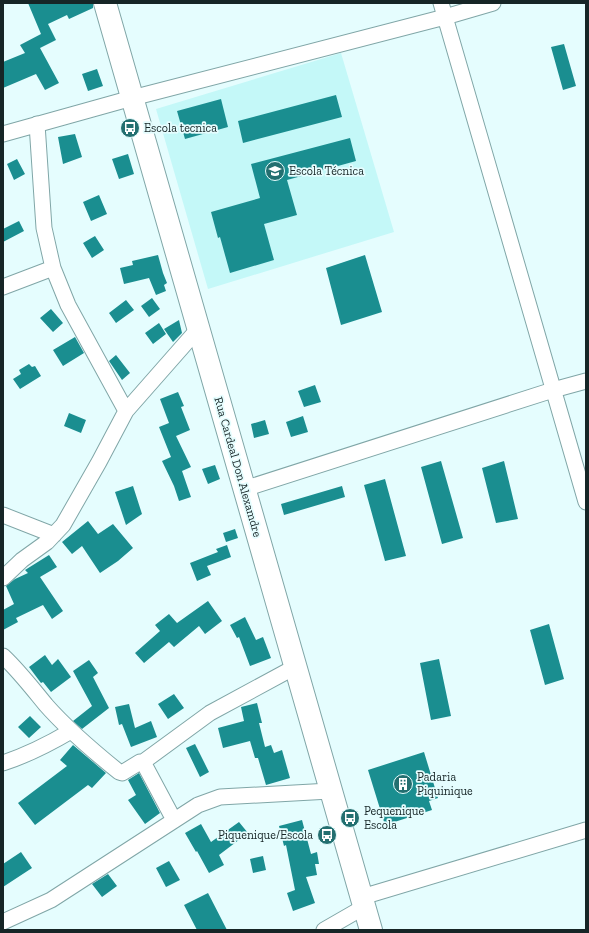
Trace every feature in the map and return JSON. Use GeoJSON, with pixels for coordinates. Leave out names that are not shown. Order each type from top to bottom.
{"type":"FeatureCollection","features":[{"type":"Feature","properties":{"kind":"main road","name":"Rua Cardeal Don Alexamdre"},"geometry":{"type":"LineString","coordinates":[[106,3],[330,791],[371,930]]}},
{"type":"Feature","properties":{"kind":"street"},"geometry":{"type":"LineString","coordinates":[[3,134],[443,10],[493,3]]}},
{"type":"Feature","properties":{"kind":"street"},"geometry":{"type":"LineString","coordinates":[[443,10],[586,502]]}},
{"type":"Feature","properties":{"kind":"street"},"geometry":{"type":"LineString","coordinates":[[37,124],[44,228],[53,268],[68,305],[126,411]]}},
{"type":"Feature","properties":{"kind":"street"},"geometry":{"type":"LineString","coordinates":[[3,287],[53,268]]}},
{"type":"Feature","properties":{"kind":"street"},"geometry":{"type":"LineString","coordinates":[[3,578],[22,560],[54,535],[63,525],[126,411],[199,328]]}},
{"type":"Feature","properties":{"kind":"street"},"geometry":{"type":"LineString","coordinates":[[244,489],[553,390],[586,381]]}},
{"type":"Feature","properties":{"kind":"street"},"geometry":{"type":"LineString","coordinates":[[3,515],[54,535]]}},
{"type":"Feature","properties":{"kind":"street"},"geometry":{"type":"LineString","coordinates":[[3,656],[15,667],[46,705],[71,731],[122,773],[140,762],[143,762],[210,713],[295,667]]}},
{"type":"Feature","properties":{"kind":"street"},"geometry":{"type":"LineString","coordinates":[[3,763],[16,759],[46,745],[71,731]]}},
{"type":"Feature","properties":{"kind":"street"},"geometry":{"type":"LineString","coordinates":[[143,762],[174,820]]}},
{"type":"Feature","properties":{"kind":"street"},"geometry":{"type":"LineString","coordinates":[[3,922],[51,900],[198,805],[220,797],[330,791]]}},
{"type":"Feature","properties":{"kind":"street"},"geometry":{"type":"LineString","coordinates":[[324,930],[363,902],[586,830]]}},
{"type":"Feature","properties":{"kind":"shaded area","name":"Escola Técnica"},"geometry":{"type":"Polygon","coordinates":[[[341,53],[394,232],[208,289],[156,109],[341,53]]]}},
{"type":"Feature","properties":{"kind":"building"},"geometry":{"type":"Polygon","coordinates":[[[28,3],[93,3],[93,8],[69,19],[67,15],[48,24],[56,40],[40,48],[59,83],[45,90],[36,74],[3,88],[3,62],[25,53],[20,45],[41,34],[28,3]]]}},
{"type":"Feature","properties":{"kind":"building"},"geometry":{"type":"Polygon","coordinates":[[[564,44],[576,86],[563,90],[551,47],[564,44]]]}},
{"type":"Feature","properties":{"kind":"building"},"geometry":{"type":"Polygon","coordinates":[[[97,69],[103,86],[88,91],[82,74],[97,69]]]}},
{"type":"Feature","properties":{"kind":"building"},"geometry":{"type":"Polygon","coordinates":[[[336,95],[342,117],[243,143],[238,121],[336,95]]]}},
{"type":"Feature","properties":{"kind":"building"},"geometry":{"type":"Polygon","coordinates":[[[221,99],[228,127],[185,139],[177,111],[221,99]]]}},
{"type":"Feature","properties":{"kind":"building"},"geometry":{"type":"Polygon","coordinates":[[[75,134],[82,157],[63,164],[58,137],[75,134]]]}},
{"type":"Feature","properties":{"kind":"building"},"geometry":{"type":"Polygon","coordinates":[[[350,138],[356,161],[287,180],[297,215],[264,224],[274,260],[230,273],[211,212],[260,198],[251,164],[350,138]]]}},
{"type":"Feature","properties":{"kind":"building"},"geometry":{"type":"Polygon","coordinates":[[[128,154],[134,174],[119,179],[112,159],[128,154]]]}},
{"type":"Feature","properties":{"kind":"building"},"geometry":{"type":"Polygon","coordinates":[[[17,159],[25,174],[14,180],[7,164],[17,159]]]}},
{"type":"Feature","properties":{"kind":"building"},"geometry":{"type":"Polygon","coordinates":[[[99,195],[107,214],[91,221],[83,202],[99,195]]]}},
{"type":"Feature","properties":{"kind":"building"},"geometry":{"type":"Polygon","coordinates":[[[19,221],[24,231],[3,242],[3,229],[19,221]]]}},
{"type":"Feature","properties":{"kind":"building"},"geometry":{"type":"Polygon","coordinates":[[[95,236],[104,250],[92,258],[83,243],[95,236]]]}},
{"type":"Feature","properties":{"kind":"building"},"geometry":{"type":"Polygon","coordinates":[[[158,255],[167,283],[164,285],[166,291],[156,295],[149,278],[124,284],[120,268],[133,265],[132,261],[158,255]]]}},
{"type":"Feature","properties":{"kind":"building"},"geometry":{"type":"Polygon","coordinates":[[[365,255],[382,312],[341,325],[326,268],[365,255]]]}},
{"type":"Feature","properties":{"kind":"building"},"geometry":{"type":"Polygon","coordinates":[[[152,298],[160,309],[149,317],[141,306],[152,298]]]}},
{"type":"Feature","properties":{"kind":"building"},"geometry":{"type":"Polygon","coordinates":[[[126,300],[134,310],[116,323],[109,313],[126,300]]]}},
{"type":"Feature","properties":{"kind":"building"},"geometry":{"type":"Polygon","coordinates":[[[51,309],[63,323],[53,332],[40,318],[51,309]]]}},
{"type":"Feature","properties":{"kind":"building"},"geometry":{"type":"Polygon","coordinates":[[[179,320],[182,333],[173,342],[164,329],[179,320]]]}},
{"type":"Feature","properties":{"kind":"building"},"geometry":{"type":"Polygon","coordinates":[[[159,323],[166,334],[153,344],[145,333],[159,323]]]}},
{"type":"Feature","properties":{"kind":"building"},"geometry":{"type":"Polygon","coordinates":[[[75,337],[84,353],[63,366],[53,350],[75,337]]]}},
{"type":"Feature","properties":{"kind":"building"},"geometry":{"type":"Polygon","coordinates":[[[116,355],[130,373],[122,380],[109,361],[116,355]]]}},
{"type":"Feature","properties":{"kind":"building"},"geometry":{"type":"Polygon","coordinates":[[[29,364],[32,367],[35,366],[41,376],[20,389],[13,379],[21,374],[19,370],[29,364]]]}},
{"type":"Feature","properties":{"kind":"building"},"geometry":{"type":"Polygon","coordinates":[[[315,385],[321,402],[304,407],[298,391],[315,385]]]}},
{"type":"Feature","properties":{"kind":"building"},"geometry":{"type":"Polygon","coordinates":[[[178,392],[184,406],[181,407],[190,430],[176,436],[191,467],[182,471],[191,497],[179,501],[174,486],[162,461],[171,457],[159,427],[169,423],[160,399],[178,392]]]}},
{"type":"Feature","properties":{"kind":"building"},"geometry":{"type":"Polygon","coordinates":[[[69,413],[86,420],[81,433],[64,426],[69,413]]]}},
{"type":"Feature","properties":{"kind":"building"},"geometry":{"type":"Polygon","coordinates":[[[303,416],[308,432],[291,437],[286,422],[303,416]]]}},
{"type":"Feature","properties":{"kind":"building"},"geometry":{"type":"Polygon","coordinates":[[[265,420],[269,434],[254,438],[251,424],[265,420]]]}},
{"type":"Feature","properties":{"kind":"building"},"geometry":{"type":"Polygon","coordinates":[[[441,461],[463,538],[442,544],[421,467],[441,461]]]}},
{"type":"Feature","properties":{"kind":"building"},"geometry":{"type":"Polygon","coordinates":[[[504,461],[518,519],[496,523],[482,468],[504,461]]]}},
{"type":"Feature","properties":{"kind":"building"},"geometry":{"type":"Polygon","coordinates":[[[215,465],[220,479],[208,484],[202,469],[215,465]]]}},
{"type":"Feature","properties":{"kind":"building"},"geometry":{"type":"Polygon","coordinates":[[[385,479],[406,556],[385,561],[364,485],[385,479]]]}},
{"type":"Feature","properties":{"kind":"building"},"geometry":{"type":"Polygon","coordinates":[[[133,486],[142,514],[126,525],[115,492],[133,486]]]}},
{"type":"Feature","properties":{"kind":"building"},"geometry":{"type":"Polygon","coordinates":[[[342,486],[345,497],[284,515],[281,504],[342,486]]]}},
{"type":"Feature","properties":{"kind":"building"},"geometry":{"type":"Polygon","coordinates":[[[88,521],[98,534],[113,524],[133,548],[118,561],[100,573],[82,546],[72,554],[62,542],[88,521]]]}},
{"type":"Feature","properties":{"kind":"building"},"geometry":{"type":"Polygon","coordinates":[[[235,529],[238,538],[226,542],[223,533],[235,529]]]}},
{"type":"Feature","properties":{"kind":"building"},"geometry":{"type":"Polygon","coordinates":[[[227,545],[231,557],[207,566],[211,575],[197,581],[190,563],[218,552],[216,549],[227,545]]]}},
{"type":"Feature","properties":{"kind":"building"},"geometry":{"type":"Polygon","coordinates":[[[49,555],[57,567],[40,577],[63,611],[52,619],[43,605],[16,618],[18,622],[3,630],[3,610],[14,604],[6,586],[15,579],[28,573],[25,570],[49,555]]]}},
{"type":"Feature","properties":{"kind":"building"},"geometry":{"type":"Polygon","coordinates":[[[208,601],[222,621],[205,634],[199,626],[174,647],[169,642],[144,663],[135,653],[160,631],[155,625],[169,614],[177,623],[208,601]]]}},
{"type":"Feature","properties":{"kind":"building"},"geometry":{"type":"Polygon","coordinates":[[[245,617],[256,640],[263,637],[271,658],[250,666],[239,637],[237,638],[230,625],[245,617]]]}},
{"type":"Feature","properties":{"kind":"building"},"geometry":{"type":"Polygon","coordinates":[[[549,624],[564,679],[545,685],[530,630],[549,624]]]}},
{"type":"Feature","properties":{"kind":"building"},"geometry":{"type":"Polygon","coordinates":[[[45,655],[52,665],[58,659],[71,677],[51,692],[43,682],[41,683],[29,667],[45,655]]]}},
{"type":"Feature","properties":{"kind":"building"},"geometry":{"type":"Polygon","coordinates":[[[439,659],[451,716],[431,720],[420,663],[439,659]]]}},
{"type":"Feature","properties":{"kind":"building"},"geometry":{"type":"Polygon","coordinates":[[[89,660],[98,673],[93,677],[109,708],[82,729],[73,721],[92,706],[73,671],[89,660]]]}},
{"type":"Feature","properties":{"kind":"building"},"geometry":{"type":"Polygon","coordinates":[[[174,694],[184,708],[168,719],[158,704],[174,694]]]}},
{"type":"Feature","properties":{"kind":"building"},"geometry":{"type":"Polygon","coordinates":[[[257,703],[262,723],[259,723],[265,747],[271,745],[274,753],[282,750],[290,778],[266,785],[258,758],[255,758],[250,741],[223,748],[218,728],[244,721],[241,707],[257,703]]]}},
{"type":"Feature","properties":{"kind":"building"},"geometry":{"type":"Polygon","coordinates":[[[129,704],[135,728],[151,721],[157,737],[131,747],[122,724],[119,725],[115,707],[129,704]]]}},
{"type":"Feature","properties":{"kind":"building"},"geometry":{"type":"Polygon","coordinates":[[[30,716],[41,727],[29,738],[18,727],[30,716]]]}},
{"type":"Feature","properties":{"kind":"building"},"geometry":{"type":"Polygon","coordinates":[[[195,744],[209,772],[200,777],[186,748],[195,744]]]}},
{"type":"Feature","properties":{"kind":"building"},"geometry":{"type":"Polygon","coordinates":[[[73,745],[106,773],[92,788],[88,785],[35,825],[18,803],[67,766],[60,760],[73,745]]]}},
{"type":"Feature","properties":{"kind":"building","name":"Padaria Piquinique"},"geometry":{"type":"Polygon","coordinates":[[[424,752],[438,798],[429,801],[432,810],[385,825],[368,770],[424,752]]]}},
{"type":"Feature","properties":{"kind":"building"},"geometry":{"type":"Polygon","coordinates":[[[139,773],[160,813],[145,824],[128,800],[136,795],[128,780],[139,773]]]}},
{"type":"Feature","properties":{"kind":"building"},"geometry":{"type":"Polygon","coordinates":[[[302,820],[311,854],[317,852],[319,864],[315,864],[317,875],[306,877],[315,903],[293,911],[287,893],[295,890],[286,845],[284,846],[279,826],[302,820]]]}},
{"type":"Feature","properties":{"kind":"building"},"geometry":{"type":"Polygon","coordinates":[[[239,822],[248,833],[219,855],[224,865],[209,873],[185,833],[201,824],[211,842],[239,822]]]}},
{"type":"Feature","properties":{"kind":"building"},"geometry":{"type":"Polygon","coordinates":[[[21,852],[32,868],[3,887],[3,864],[21,852]]]}},
{"type":"Feature","properties":{"kind":"building"},"geometry":{"type":"Polygon","coordinates":[[[263,856],[266,870],[253,873],[250,859],[263,856]]]}},
{"type":"Feature","properties":{"kind":"building"},"geometry":{"type":"Polygon","coordinates":[[[169,861],[180,880],[166,887],[156,868],[169,861]]]}},
{"type":"Feature","properties":{"kind":"building"},"geometry":{"type":"Polygon","coordinates":[[[108,874],[117,886],[102,897],[92,884],[108,874]]]}},
{"type":"Feature","properties":{"kind":"building"},"geometry":{"type":"Polygon","coordinates":[[[208,893],[227,930],[197,930],[184,905],[208,893]]]}},
{"type":"Feature","properties":{"kind":"place","name":"Escola tecnica"},"geometry":{"type":"Point","coordinates":[130,128]}},
{"type":"Feature","properties":{"kind":"place","name":"Escola Técnica"},"geometry":{"type":"Point","coordinates":[275,171]}},
{"type":"Feature","properties":{"kind":"place","name":"Padaria Piquinique"},"geometry":{"type":"Point","coordinates":[403,784]}},
{"type":"Feature","properties":{"kind":"place","name":"Pequenique Escola"},"geometry":{"type":"Point","coordinates":[350,818]}},
{"type":"Feature","properties":{"kind":"place","name":"Piquenique/Escola"},"geometry":{"type":"Point","coordinates":[327,835]}}]}
